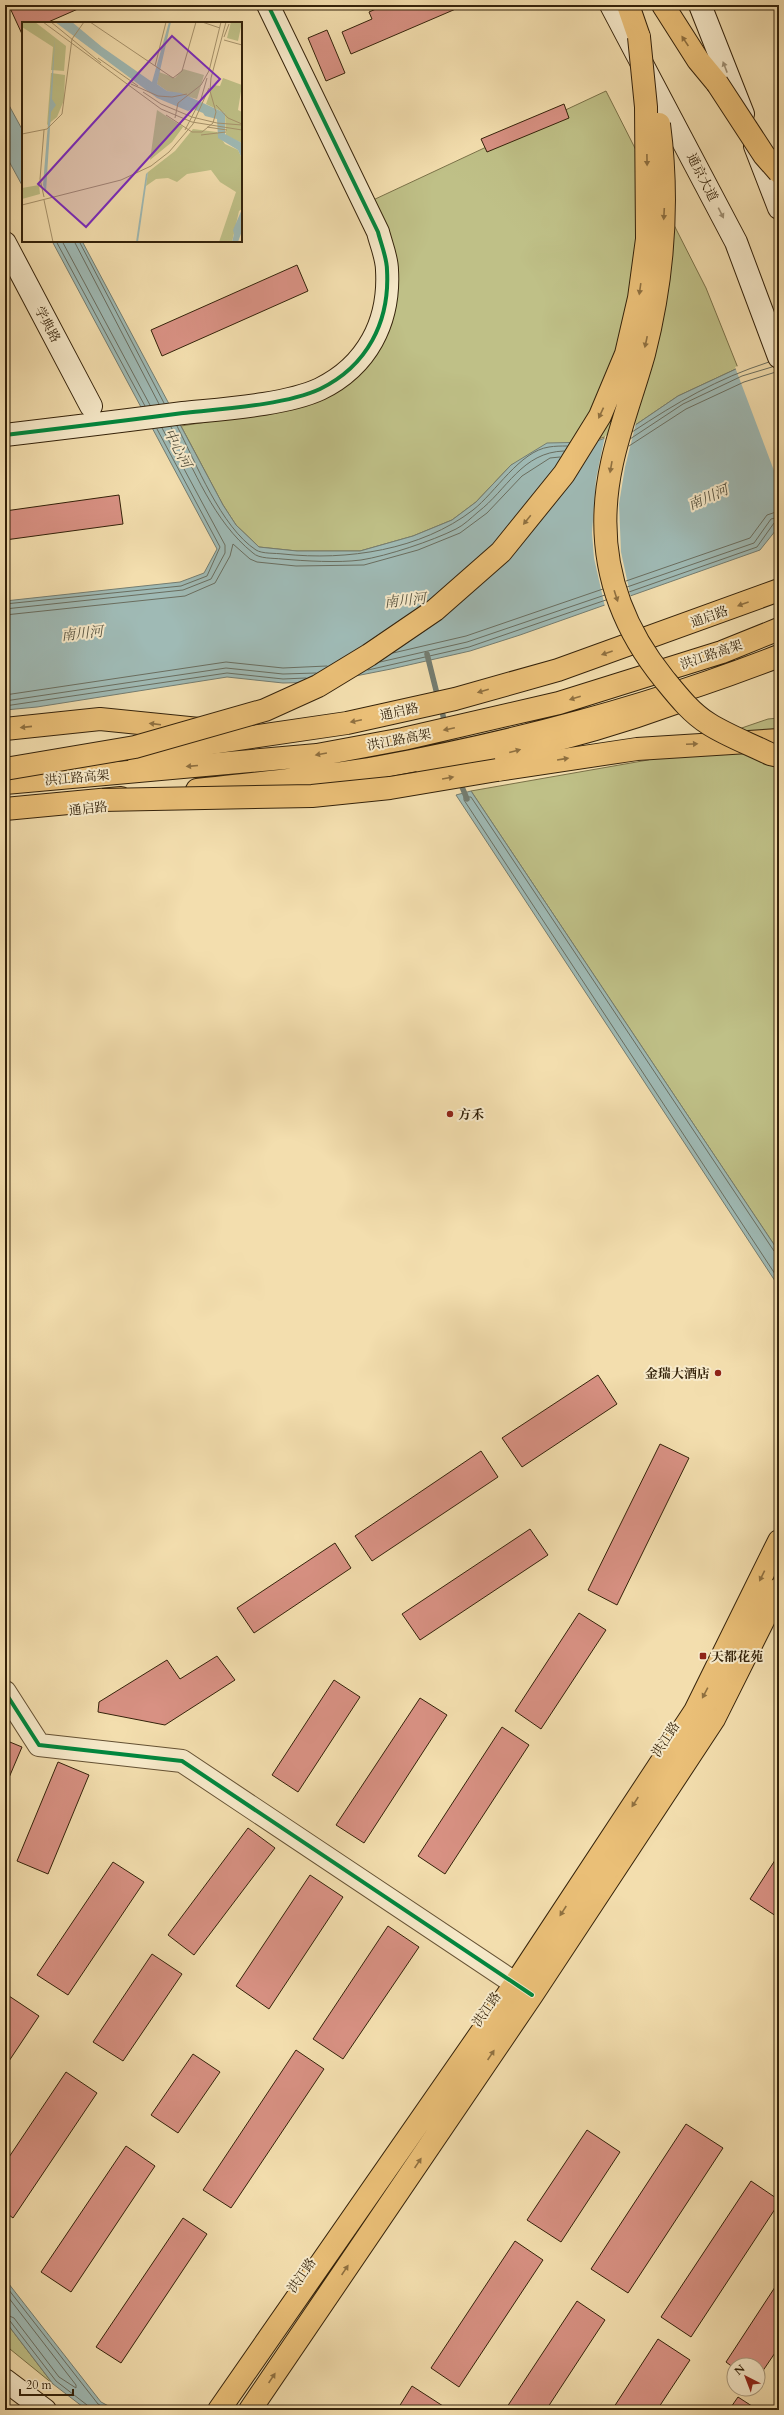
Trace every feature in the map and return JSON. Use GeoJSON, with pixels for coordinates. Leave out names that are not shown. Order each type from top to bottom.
{"type":"FeatureCollection","features":[{"type":"Feature","properties":{"kind":"main road"},"geometry":{"type":"LineString","coordinates":[[628,5],[639,37],[657,113],[663,155],[664,197],[658,283],[644,354],[627,404],[612,464],[605,506],[606,558],[616,597],[633,637],[650,662],[681,700],[708,724],[770,754],[779,756]]}},
{"type":"Feature","properties":{"kind":"main road"},"geometry":{"type":"LineString","coordinates":[[663,5],[698,60],[717,84],[779,150]]}},
{"type":"Feature","properties":{"kind":"main road"},"geometry":{"type":"LineString","coordinates":[[5,769],[136,747],[266,710],[318,686],[369,655],[435,610],[501,552],[564,474],[600,416],[626,354],[639,298],[647,239],[647,136],[639,37]]}},
{"type":"Feature","properties":{"kind":"main road"},"geometry":{"type":"LineString","coordinates":[[717,84],[764,155],[779,172]]}},
{"type":"Feature","properties":{"kind":"main road","name":"通启路"},"geometry":{"type":"LineString","coordinates":[[5,773],[347,723],[455,699],[558,670],[779,590]]}},
{"type":"Feature","properties":{"kind":"main road","name":"洪江路高架"},"geometry":{"type":"LineString","coordinates":[[5,783],[317,755],[403,739],[559,703],[722,652],[779,629]]}},
{"type":"Feature","properties":{"kind":"main road","name":"洪江路高架"},"geometry":{"type":"LineString","coordinates":[[5,809],[248,784],[387,765],[493,742],[619,710],[735,673],[779,656]]}},
{"type":"Feature","properties":{"kind":"main road","name":"通启路"},"geometry":{"type":"LineString","coordinates":[[5,818],[342,783],[503,755],[620,723],[779,667]]}},
{"type":"Feature","properties":{"kind":"main road"},"geometry":{"type":"LineString","coordinates":[[5,729],[100,719],[235,734],[291,731]]}},
{"type":"Feature","properties":{"kind":"main road"},"geometry":{"type":"LineString","coordinates":[[102,800],[312,796],[390,788],[566,758],[637,749],[779,740]]}},
{"type":"Feature","properties":{"kind":"main road","name":"洪江路"},"geometry":{"type":"LineString","coordinates":[[250,2410],[524,1989],[695,1711],[779,1541]]}},
{"type":"Feature","properties":{"kind":"main road","name":"洪江路"},"geometry":{"type":"LineString","coordinates":[[219,2410],[524,1989],[714,1719],[779,1589]]}},
{"type":"Feature","properties":{"kind":"street"},"geometry":{"type":"LineString","coordinates":[[5,435],[246,406],[295,397],[320,389],[350,368],[370,346],[380,324],[387,295],[387,269],[378,232],[268,5]]}},
{"type":"Feature","properties":{"kind":"street","name":"通京大道"},"geometry":{"type":"LineString","coordinates":[[611,5],[736,242],[771,330],[779,357]]}},
{"type":"Feature","properties":{"kind":"street"},"geometry":{"type":"LineString","coordinates":[[700,5],[779,208]]}},
{"type":"Feature","properties":{"kind":"street","name":"学典路"},"geometry":{"type":"LineString","coordinates":[[5,243],[91,406]]}},
{"type":"Feature","properties":{"kind":"street"},"geometry":{"type":"LineString","coordinates":[[5,1692],[39,1745],[182,1761],[524,1989]]}},
{"type":"Feature","properties":{"kind":"street"},"geometry":{"type":"LineString","coordinates":[[5,2380],[45,2410]]}},
{"type":"Feature","properties":{"kind":"green space"},"geometry":{"type":"Polygon","coordinates":[[[606,91],[706,288],[738,368],[678,396],[628,430],[511,465],[476,502],[452,520],[413,536],[360,551],[297,551],[259,547],[236,525],[223,505],[181,426],[264,413],[332,389],[392,307],[371,201],[606,91]]]}},
{"type":"Feature","properties":{"kind":"green space"},"geometry":{"type":"Polygon","coordinates":[[[779,718],[779,1252],[471,791],[648,760],[768,719],[779,718]]]}},
{"type":"Feature","properties":{"kind":"green space"},"geometry":{"type":"Polygon","coordinates":[[[5,2321],[53,2384],[5,2345],[5,2321]]]}},
{"type":"Feature","properties":{"kind":"water"},"geometry":{"type":"Polygon","coordinates":[[[5,98],[22,129],[22,185],[5,154],[5,98]]]}},
{"type":"Feature","properties":{"kind":"water"},"geometry":{"type":"Polygon","coordinates":[[[53,242],[83,242],[223,505],[236,525],[259,547],[297,551],[360,551],[413,536],[452,520],[476,502],[511,465],[547,443],[594,442],[628,430],[678,396],[738,368],[779,355],[779,521],[776,530],[760,550],[520,635],[470,651],[391,669],[325,682],[283,683],[227,677],[37,707],[5,710],[5,601],[180,582],[204,573],[217,549],[53,242]]]}},
{"type":"Feature","properties":{"kind":"water"},"geometry":{"type":"Polygon","coordinates":[[[471,791],[779,1252],[779,1287],[456,795],[471,791]]]}},
{"type":"Feature","properties":{"kind":"water"},"geometry":{"type":"Polygon","coordinates":[[[5,2279],[101,2402],[116,2410],[87,2410],[53,2384],[5,2321],[5,2279]]]}},
{"type":"Feature","properties":{"kind":"pier"},"geometry":{"type":"Polygon","coordinates":[[[779,353],[779,484],[735,367],[779,353]]]}},
{"type":"Feature","properties":{"kind":"pier"},"geometry":{"type":"Polygon","coordinates":[[[636,423],[625,467],[619,504],[621,552],[631,598],[605,607],[594,558],[592,533],[596,479],[605,436],[627,429],[636,423]]]}},
{"type":"Feature","properties":{"kind":"building"},"geometry":{"type":"Polygon","coordinates":[[[16,5],[87,5],[48,22],[22,22],[22,34],[10,8],[16,5]]]}},
{"type":"Feature","properties":{"kind":"building"},"geometry":{"type":"Polygon","coordinates":[[[385,5],[465,5],[351,54],[342,32],[372,19],[369,12],[385,5]]]}},
{"type":"Feature","properties":{"kind":"building"},"geometry":{"type":"Polygon","coordinates":[[[327,30],[345,73],[326,81],[308,38],[327,30]]]}},
{"type":"Feature","properties":{"kind":"building"},"geometry":{"type":"Polygon","coordinates":[[[564,104],[569,118],[487,152],[481,139],[564,104]]]}},
{"type":"Feature","properties":{"kind":"building"},"geometry":{"type":"Polygon","coordinates":[[[297,265],[308,291],[162,356],[151,330],[297,265]]]}},
{"type":"Feature","properties":{"kind":"building"},"geometry":{"type":"Polygon","coordinates":[[[119,495],[123,524],[5,540],[5,511],[119,495]]]}},
{"type":"Feature","properties":{"kind":"building"},"geometry":{"type":"Polygon","coordinates":[[[598,1375],[617,1404],[522,1467],[502,1438],[598,1375]]]}},
{"type":"Feature","properties":{"kind":"building"},"geometry":{"type":"Polygon","coordinates":[[[660,1444],[689,1458],[617,1605],[588,1590],[660,1444]]]}},
{"type":"Feature","properties":{"kind":"building"},"geometry":{"type":"Polygon","coordinates":[[[481,1451],[498,1477],[372,1561],[355,1536],[481,1451]]]}},
{"type":"Feature","properties":{"kind":"building"},"geometry":{"type":"Polygon","coordinates":[[[530,1529],[548,1555],[420,1640],[402,1614],[530,1529]]]}},
{"type":"Feature","properties":{"kind":"building"},"geometry":{"type":"Polygon","coordinates":[[[335,1543],[351,1568],[254,1633],[237,1608],[335,1543]]]}},
{"type":"Feature","properties":{"kind":"building"},"geometry":{"type":"Polygon","coordinates":[[[579,1613],[606,1630],[541,1729],[515,1711],[579,1613]]]}},
{"type":"Feature","properties":{"kind":"building"},"geometry":{"type":"Polygon","coordinates":[[[217,1656],[235,1680],[165,1725],[98,1712],[99,1702],[167,1660],[180,1679],[217,1656]]]}},
{"type":"Feature","properties":{"kind":"building"},"geometry":{"type":"Polygon","coordinates":[[[334,1680],[360,1697],[298,1792],[272,1775],[334,1680]]]}},
{"type":"Feature","properties":{"kind":"building"},"geometry":{"type":"Polygon","coordinates":[[[420,1698],[447,1715],[364,1843],[336,1825],[420,1698]]]}},
{"type":"Feature","properties":{"kind":"building"},"geometry":{"type":"Polygon","coordinates":[[[502,1727],[529,1745],[445,1874],[418,1856],[502,1727]]]}},
{"type":"Feature","properties":{"kind":"building"},"geometry":{"type":"Polygon","coordinates":[[[5,1740],[22,1747],[5,1787],[5,1740]]]}},
{"type":"Feature","properties":{"kind":"building"},"geometry":{"type":"Polygon","coordinates":[[[58,1762],[89,1775],[48,1874],[17,1861],[58,1762]]]}},
{"type":"Feature","properties":{"kind":"building"},"geometry":{"type":"Polygon","coordinates":[[[248,1828],[275,1848],[194,1955],[168,1935],[248,1828]]]}},
{"type":"Feature","properties":{"kind":"building"},"geometry":{"type":"Polygon","coordinates":[[[779,1854],[779,1918],[750,1899],[779,1854]]]}},
{"type":"Feature","properties":{"kind":"building"},"geometry":{"type":"Polygon","coordinates":[[[113,1862],[144,1882],[68,1995],[37,1975],[113,1862]]]}},
{"type":"Feature","properties":{"kind":"building"},"geometry":{"type":"Polygon","coordinates":[[[310,1875],[343,1897],[269,2009],[236,1986],[310,1875]]]}},
{"type":"Feature","properties":{"kind":"building"},"geometry":{"type":"Polygon","coordinates":[[[388,1926],[419,1947],[343,2059],[313,2039],[388,1926]]]}},
{"type":"Feature","properties":{"kind":"building"},"geometry":{"type":"Polygon","coordinates":[[[152,1954],[182,1974],[123,2061],[93,2042],[152,1954]]]}},
{"type":"Feature","properties":{"kind":"building"},"geometry":{"type":"Polygon","coordinates":[[[9,1996],[39,2016],[5,2067],[5,2003],[9,1996]]]}},
{"type":"Feature","properties":{"kind":"building"},"geometry":{"type":"Polygon","coordinates":[[[296,2050],[324,2069],[231,2208],[203,2190],[296,2050]]]}},
{"type":"Feature","properties":{"kind":"building"},"geometry":{"type":"Polygon","coordinates":[[[193,2054],[220,2072],[178,2133],[151,2115],[193,2054]]]}},
{"type":"Feature","properties":{"kind":"building"},"geometry":{"type":"Polygon","coordinates":[[[66,2072],[97,2093],[13,2218],[5,2212],[5,2163],[66,2072]]]}},
{"type":"Feature","properties":{"kind":"building"},"geometry":{"type":"Polygon","coordinates":[[[686,2124],[723,2148],[628,2293],[591,2269],[686,2124]]]}},
{"type":"Feature","properties":{"kind":"building"},"geometry":{"type":"Polygon","coordinates":[[[587,2130],[620,2152],[561,2242],[527,2220],[587,2130]]]}},
{"type":"Feature","properties":{"kind":"building"},"geometry":{"type":"Polygon","coordinates":[[[126,2146],[155,2166],[71,2292],[41,2272],[126,2146]]]}},
{"type":"Feature","properties":{"kind":"building"},"geometry":{"type":"Polygon","coordinates":[[[751,2181],[779,2200],[779,2203],[691,2337],[661,2317],[751,2181]]]}},
{"type":"Feature","properties":{"kind":"building"},"geometry":{"type":"Polygon","coordinates":[[[183,2218],[207,2234],[121,2363],[96,2347],[183,2218]]]}},
{"type":"Feature","properties":{"kind":"building"},"geometry":{"type":"Polygon","coordinates":[[[515,2241],[543,2260],[459,2387],[431,2368],[515,2241]]]}},
{"type":"Feature","properties":{"kind":"building"},"geometry":{"type":"Polygon","coordinates":[[[779,2281],[779,2347],[766,2366],[766,2357],[729,2357],[779,2281]]]}},
{"type":"Feature","properties":{"kind":"building"},"geometry":{"type":"Polygon","coordinates":[[[577,2301],[605,2320],[546,2410],[505,2410],[577,2301]]]}},
{"type":"Feature","properties":{"kind":"building"},"geometry":{"type":"Polygon","coordinates":[[[658,2339],[690,2360],[657,2410],[612,2410],[658,2339]]]}},
{"type":"Feature","properties":{"kind":"building"},"geometry":{"type":"Polygon","coordinates":[[[412,2386],[443,2406],[440,2410],[397,2410],[412,2386]]]}},
{"type":"Feature","properties":{"kind":"building"},"geometry":{"type":"Polygon","coordinates":[[[738,2397],[758,2410],[729,2410],[738,2397]]]}},
{"type":"Feature","properties":{"kind":"waterway"},"geometry":{"type":"LineString","coordinates":[[427,654],[438,698]]}},
{"type":"Feature","properties":{"kind":"waterway"},"geometry":{"type":"LineString","coordinates":[[441,706],[445,725]]}},
{"type":"Feature","properties":{"kind":"waterway"},"geometry":{"type":"LineString","coordinates":[[460,782],[467,799]]}},
{"type":"Feature","properties":{"kind":"cycle path"},"geometry":{"type":"LineString","coordinates":[[5,435],[253,406],[290,399],[320,389],[351,368],[363,355],[380,324],[384,307],[387,289],[387,270],[384,251],[378,232],[268,5]]}},
{"type":"Feature","properties":{"kind":"cycle path"},"geometry":{"type":"LineString","coordinates":[[5,1692],[39,1745],[182,1761],[532,1995]]}},
{"type":"Feature","properties":{"kind":"place","name":"方禾"},"geometry":{"type":"Point","coordinates":[450,1114]}},
{"type":"Feature","properties":{"kind":"place","name":"金瑞大酒店"},"geometry":{"type":"Point","coordinates":[718,1373]}},
{"type":"Feature","properties":{"kind":"place","name":"天都花苑"},"geometry":{"type":"Point","coordinates":[703,1656]}},
{"type":"Feature","properties":{"kind":"water label","name":"中心河"},"geometry":{"type":"Point","coordinates":[178,448]}},
{"type":"Feature","properties":{"kind":"water label","name":"南川河"},"geometry":{"type":"Point","coordinates":[708,497]}},
{"type":"Feature","properties":{"kind":"water label","name":"南川河"},"geometry":{"type":"Point","coordinates":[405,600]}},
{"type":"Feature","properties":{"kind":"water label","name":"南川河"},"geometry":{"type":"Point","coordinates":[82,633]}}]}
